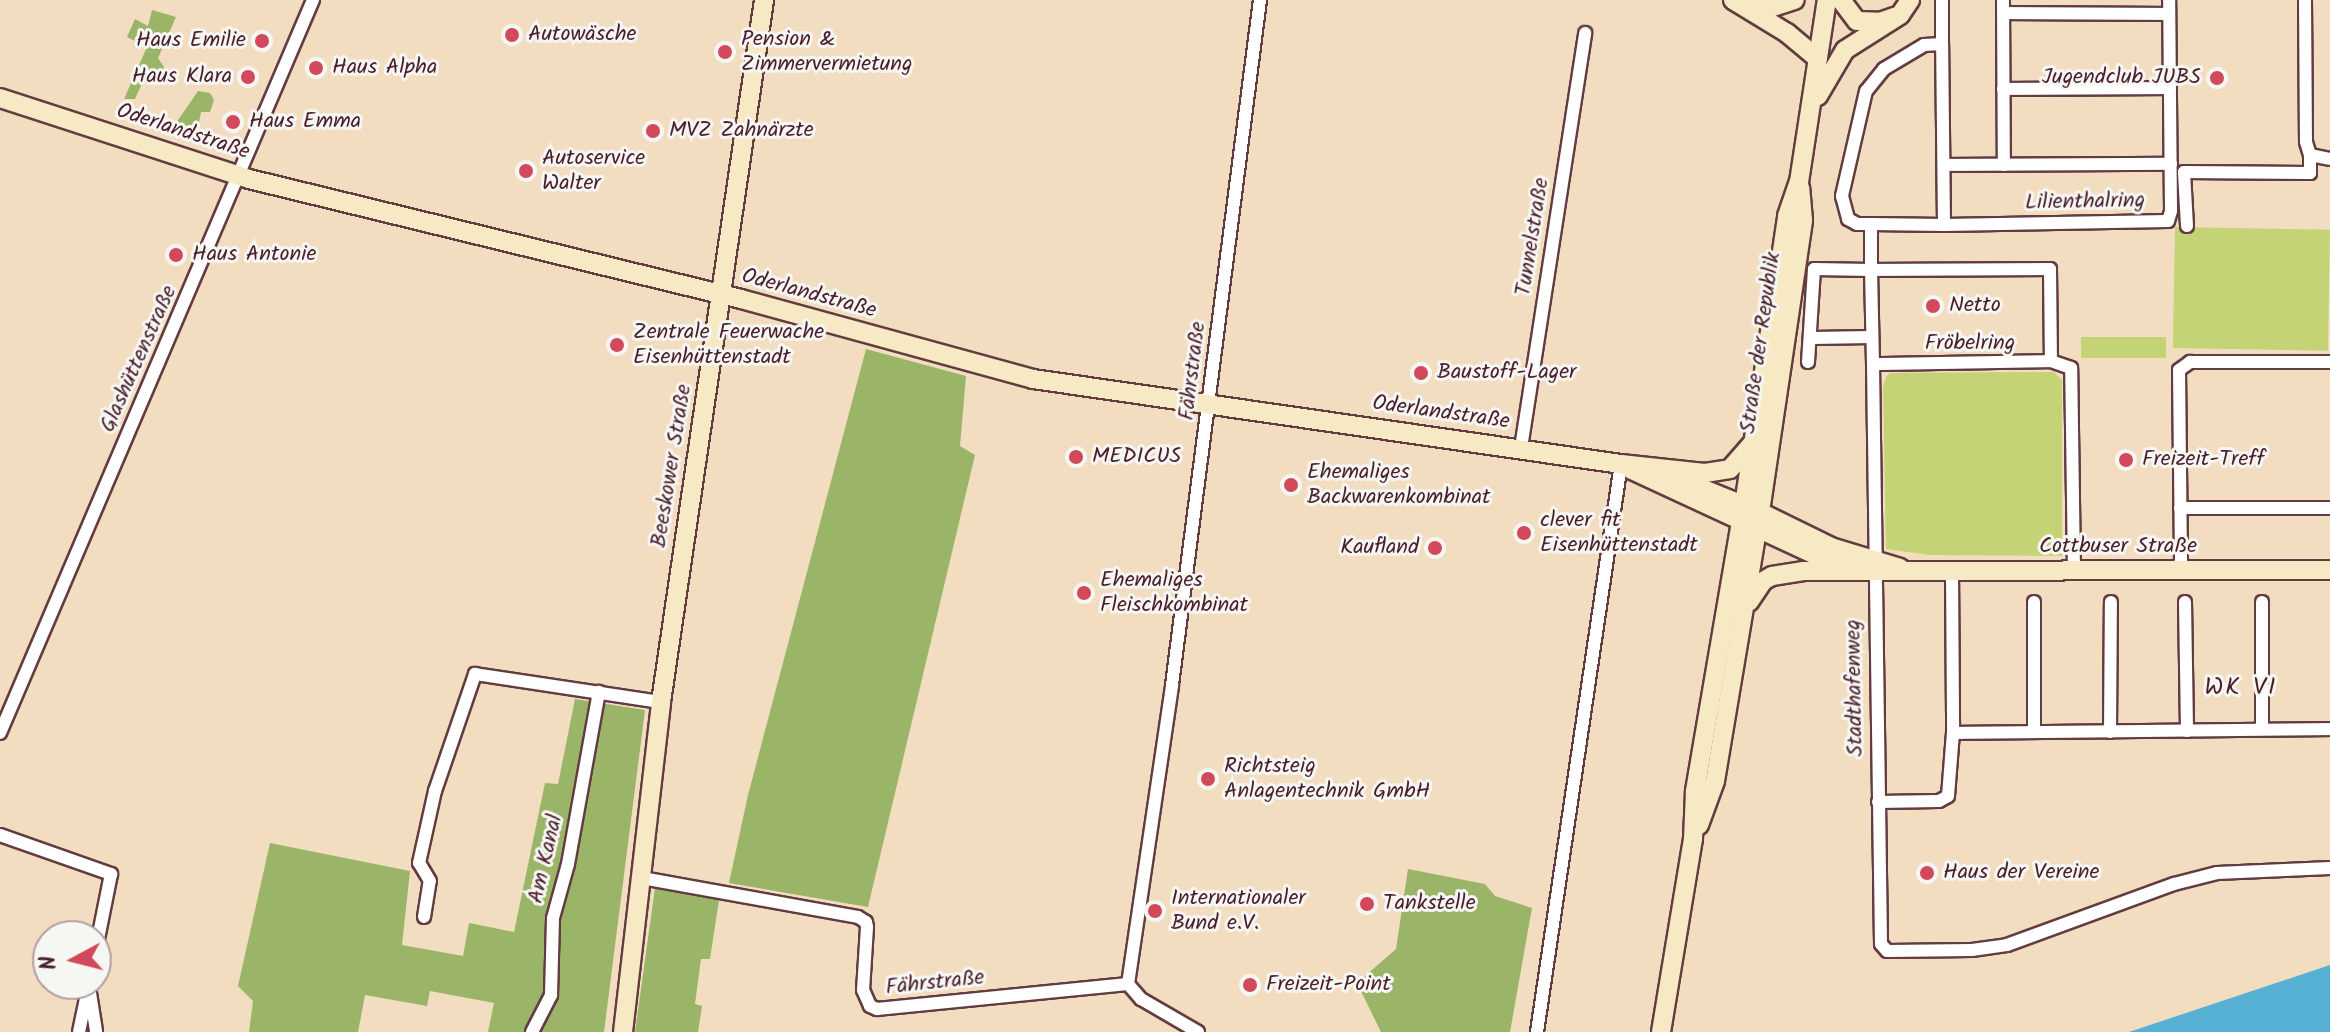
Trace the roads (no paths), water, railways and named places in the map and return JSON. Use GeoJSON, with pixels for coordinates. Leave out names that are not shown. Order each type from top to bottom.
{"type":"FeatureCollection","features":[{"type":"Feature","properties":{"kind":"street","name":"Glashüttenstraße"},"geometry":{"type":"LineString","coordinates":[[0,733],[313,0]]}},
{"type":"Feature","properties":{"kind":"street","name":"Beeskower Straße"},"geometry":{"type":"LineString","coordinates":[[623,1032],[661,702],[764,0]]}},
{"type":"Feature","properties":{"kind":"street","name":"Fährstraße"},"geometry":{"type":"LineString","coordinates":[[642,878],[858,917],[866,922],[867,927],[863,990],[870,1006],[877,1009],[1128,984],[1209,405],[1260,0]]}},
{"type":"Feature","properties":{"kind":"street"},"geometry":{"type":"LineString","coordinates":[[1737,2],[1767,9],[1795,0]]}},
{"type":"Feature","properties":{"kind":"street","name":"Straße der Republik"},"geometry":{"type":"LineString","coordinates":[[1693,839],[1715,781],[1744,612],[1753,443],[1787,216],[1799,182],[1827,0]]}},
{"type":"Feature","properties":{"kind":"street"},"geometry":{"type":"LineString","coordinates":[[1841,0],[1857,21],[1880,22],[1905,7]]}},
{"type":"Feature","properties":{"kind":"street"},"geometry":{"type":"LineString","coordinates":[[1942,0],[1944,225]]}},
{"type":"Feature","properties":{"kind":"street","name":"Lilienthalring"},"geometry":{"type":"LineString","coordinates":[[1871,224],[2168,221],[2176,170],[2170,88],[2169,0]]}},
{"type":"Feature","properties":{"kind":"street"},"geometry":{"type":"LineString","coordinates":[[2187,226],[2176,170],[2310,173],[2306,142],[2305,0]]}},
{"type":"Feature","properties":{"kind":"street"},"geometry":{"type":"LineString","coordinates":[[1737,2],[1787,33],[1818,59]]}},
{"type":"Feature","properties":{"kind":"street"},"geometry":{"type":"LineString","coordinates":[[1810,113],[1845,50],[1905,7]]}},
{"type":"Feature","properties":{"kind":"street","name":"Lilienthalring"},"geometry":{"type":"LineString","coordinates":[[2004,165],[2003,7],[2169,14]]}},
{"type":"Feature","properties":{"kind":"street","name":"Tunnelstraße"},"geometry":{"type":"LineString","coordinates":[[1521,448],[1585,33]]}},
{"type":"Feature","properties":{"kind":"street"},"geometry":{"type":"LineString","coordinates":[[1869,568],[1873,364],[1871,224],[1857,224],[1848,219],[1842,196],[1866,91],[1884,69],[1924,45],[1942,44]]}},
{"type":"Feature","properties":{"kind":"street"},"geometry":{"type":"LineString","coordinates":[[2003,89],[2170,88]]}},
{"type":"Feature","properties":{"kind":"street","name":"Oderlandstraße"},"geometry":{"type":"LineString","coordinates":[[0,98],[239,176],[721,295],[1033,379],[1651,467],[1720,472],[1740,461],[1753,443]]}},
{"type":"Feature","properties":{"kind":"street"},"geometry":{"type":"LineString","coordinates":[[2310,155],[2330,159]]}},
{"type":"Feature","properties":{"kind":"street","name":"Lilienthalring"},"geometry":{"type":"LineString","coordinates":[[1944,165],[2176,170]]}},
{"type":"Feature","properties":{"kind":"street","name":"Straße der Republik"},"geometry":{"type":"LineString","coordinates":[[1661,1032],[1693,839],[1695,791],[1751,517],[1803,220],[1799,182]]}},
{"type":"Feature","properties":{"kind":"street"},"geometry":{"type":"LineString","coordinates":[[1808,362],[1812,338],[1811,269],[2050,269],[2051,361],[2071,368],[2074,571]]}},
{"type":"Feature","properties":{"kind":"street"},"geometry":{"type":"LineString","coordinates":[[1812,338],[1872,337]]}},
{"type":"Feature","properties":{"kind":"street","name":"Fröbelring"},"geometry":{"type":"LineString","coordinates":[[1873,364],[2051,361]]}},
{"type":"Feature","properties":{"kind":"street"},"geometry":{"type":"LineString","coordinates":[[2177,571],[2181,561],[2179,370],[2190,362],[2330,362]]}},
{"type":"Feature","properties":{"kind":"street","name":"Oderlandstraße"},"geometry":{"type":"LineString","coordinates":[[1621,464],[1751,517]]}},
{"type":"Feature","properties":{"kind":"street"},"geometry":{"type":"LineString","coordinates":[[1537,1032],[1621,464]]}},
{"type":"Feature","properties":{"kind":"street","name":"Oderlandstraße"},"geometry":{"type":"LineString","coordinates":[[1651,467],[1751,517]]}},
{"type":"Feature","properties":{"kind":"street"},"geometry":{"type":"LineString","coordinates":[[2180,508],[2330,508]]}},
{"type":"Feature","properties":{"kind":"street","name":"Cottbuser Straße"},"geometry":{"type":"LineString","coordinates":[[1751,517],[1831,547],[1869,568]]}},
{"type":"Feature","properties":{"kind":"street","name":"Cottbuser Straße"},"geometry":{"type":"LineString","coordinates":[[1744,612],[1763,581],[1777,574],[1869,568],[1952,571],[2330,570]]}},
{"type":"Feature","properties":{"kind":"street","name":"Stadthafenweg"},"geometry":{"type":"LineString","coordinates":[[1869,568],[1881,944],[1887,951],[1972,950],[2007,945],[2174,884],[2217,873],[2325,869]]}},
{"type":"Feature","properties":{"kind":"street"},"geometry":{"type":"LineString","coordinates":[[1878,802],[1939,801],[1948,796],[1953,733],[1952,571]]}},
{"type":"Feature","properties":{"kind":"street"},"geometry":{"type":"LineString","coordinates":[[2034,602],[2034,732]]}},
{"type":"Feature","properties":{"kind":"street"},"geometry":{"type":"LineString","coordinates":[[2110,732],[2111,602]]}},
{"type":"Feature","properties":{"kind":"street"},"geometry":{"type":"LineString","coordinates":[[2185,602],[2187,731]]}},
{"type":"Feature","properties":{"kind":"street"},"geometry":{"type":"LineString","coordinates":[[2262,602],[2262,729]]}},
{"type":"Feature","properties":{"kind":"street"},"geometry":{"type":"LineString","coordinates":[[424,917],[430,881],[419,863],[435,791],[475,674],[661,702]]}},
{"type":"Feature","properties":{"kind":"street","name":"Am Kanal"},"geometry":{"type":"LineString","coordinates":[[532,1032],[551,995],[553,918],[568,864],[599,692]]}},
{"type":"Feature","properties":{"kind":"street"},"geometry":{"type":"LineString","coordinates":[[1953,733],[2330,729]]}},
{"type":"Feature","properties":{"kind":"street"},"geometry":{"type":"LineString","coordinates":[[0,835],[111,874],[102,920]]}},
{"type":"Feature","properties":{"kind":"street"},"geometry":{"type":"LineString","coordinates":[[1128,984],[1141,999],[1198,1032]]}},
{"type":"Feature","properties":{"kind":"street"},"geometry":{"type":"LineString","coordinates":[[79,1032],[86,1000]]}},
{"type":"Feature","properties":{"kind":"street"},"geometry":{"type":"LineString","coordinates":[[91,1000],[96,1032]]}},
{"type":"Feature","properties":{"kind":"water"},"geometry":{"type":"Polygon","coordinates":[[[2330,965],[2330,1032],[2129,1032],[2330,965]]]}},
{"type":"Feature","properties":{"kind":"place","name":"Autowäsche"},"geometry":{"type":"Point","coordinates":[512,35]}},
{"type":"Feature","properties":{"kind":"place","name":"Haus Emilie"},"geometry":{"type":"Point","coordinates":[262,41]}},
{"type":"Feature","properties":{"kind":"place","name":"Pension & Zimmervermietung"},"geometry":{"type":"Point","coordinates":[725,52]}},
{"type":"Feature","properties":{"kind":"place","name":"Haus Alpha"},"geometry":{"type":"Point","coordinates":[316,68]}},
{"type":"Feature","properties":{"kind":"place","name":"Haus Klara"},"geometry":{"type":"Point","coordinates":[248,77]}},
{"type":"Feature","properties":{"kind":"place","name":"Jugendclub JUBS"},"geometry":{"type":"Point","coordinates":[2217,78]}},
{"type":"Feature","properties":{"kind":"place","name":"Haus Emma"},"geometry":{"type":"Point","coordinates":[233,122]}},
{"type":"Feature","properties":{"kind":"place","name":"MVZ Zahnärzte"},"geometry":{"type":"Point","coordinates":[653,131]}},
{"type":"Feature","properties":{"kind":"place","name":"Autoservice Walter"},"geometry":{"type":"Point","coordinates":[526,171]}},
{"type":"Feature","properties":{"kind":"place","name":"Haus Antonie"},"geometry":{"type":"Point","coordinates":[176,255]}},
{"type":"Feature","properties":{"kind":"place","name":"Netto"},"geometry":{"type":"Point","coordinates":[1933,306]}},
{"type":"Feature","properties":{"kind":"place","name":"Zentrale Feuerwache Eisenhüttenstadt"},"geometry":{"type":"Point","coordinates":[617,345]}},
{"type":"Feature","properties":{"kind":"place","name":"Baustoff-Lager"},"geometry":{"type":"Point","coordinates":[1421,373]}},
{"type":"Feature","properties":{"kind":"place","name":"MEDICUS"},"geometry":{"type":"Point","coordinates":[1076,457]}},
{"type":"Feature","properties":{"kind":"place","name":"Freizeit-Treff"},"geometry":{"type":"Point","coordinates":[2126,460]}},
{"type":"Feature","properties":{"kind":"place","name":"Ehemaliges Backwarenkombinat"},"geometry":{"type":"Point","coordinates":[1291,485]}},
{"type":"Feature","properties":{"kind":"place","name":"clever fit Eisenhüttenstadt"},"geometry":{"type":"Point","coordinates":[1524,533]}},
{"type":"Feature","properties":{"kind":"place","name":"Kaufland"},"geometry":{"type":"Point","coordinates":[1435,548]}},
{"type":"Feature","properties":{"kind":"place","name":"Ehemaliges Fleischkombinat"},"geometry":{"type":"Point","coordinates":[1084,593]}},
{"type":"Feature","properties":{"kind":"place","name":"Richtsteig Anlagentechnik GmbH"},"geometry":{"type":"Point","coordinates":[1208,779]}},
{"type":"Feature","properties":{"kind":"place","name":"Haus der Vereine"},"geometry":{"type":"Point","coordinates":[1927,873]}},
{"type":"Feature","properties":{"kind":"place","name":"Tankstelle"},"geometry":{"type":"Point","coordinates":[1367,904]}},
{"type":"Feature","properties":{"kind":"place","name":"Internationaler Bund e.V."},"geometry":{"type":"Point","coordinates":[1155,911]}},
{"type":"Feature","properties":{"kind":"place","name":"Freizeit-Point"},"geometry":{"type":"Point","coordinates":[1250,985]}},
{"type":"Feature","properties":{"kind":"district","name":"WK VI"},"geometry":{"type":"Point","coordinates":[2241,688]}}]}
